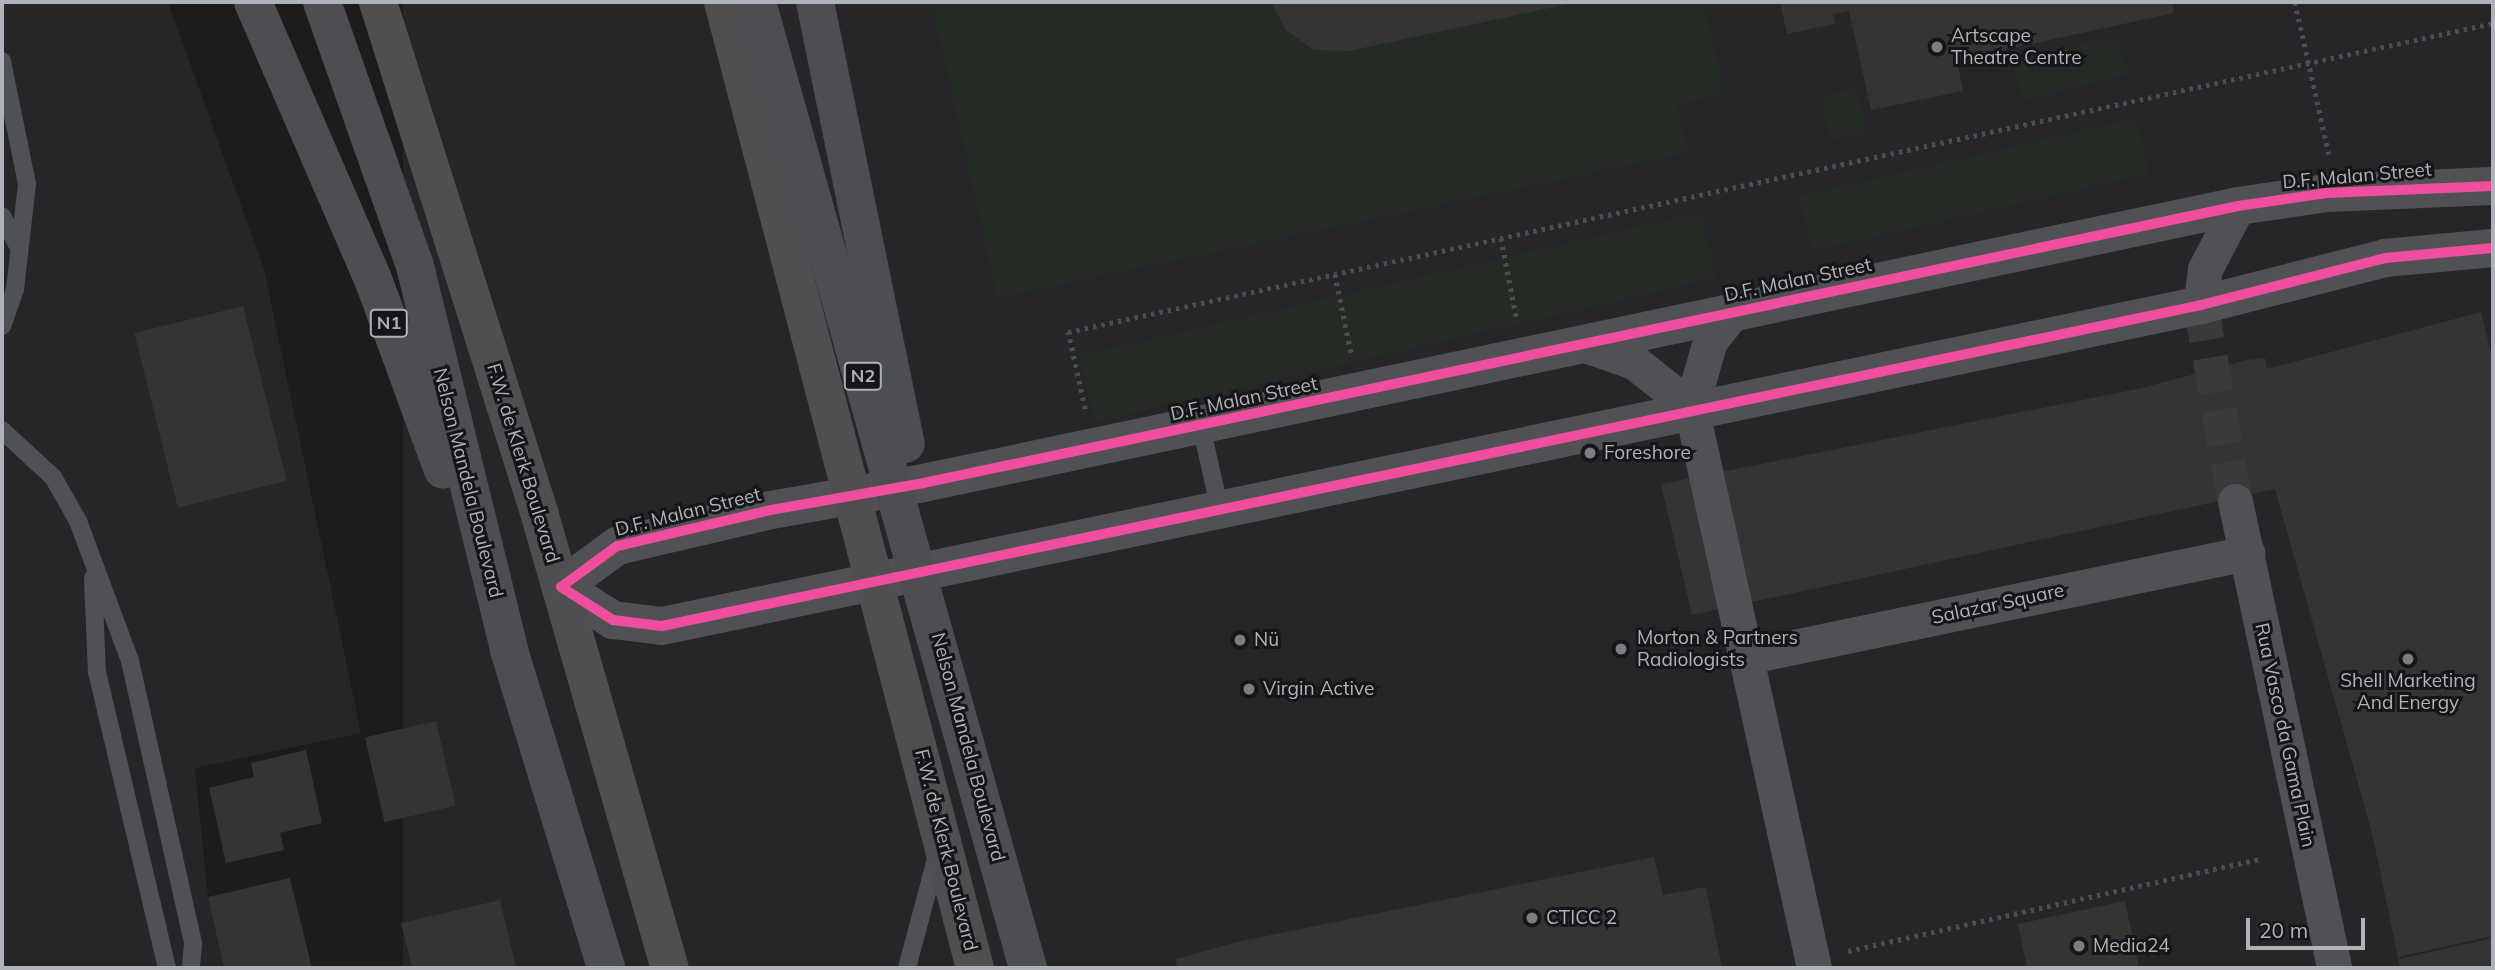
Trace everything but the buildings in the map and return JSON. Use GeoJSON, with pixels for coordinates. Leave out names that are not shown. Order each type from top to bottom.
{"type":"FeatureCollection","features":[{"type":"Feature","properties":{"kind":"highway","name":"N1"},"geometry":{"type":"LineString","coordinates":[[253,2],[373,279],[509,650]]}},
{"type":"Feature","properties":{"kind":"highway","name":"Nelson Mandela Boulevard"},"geometry":{"type":"LineString","coordinates":[[322,2],[415,266],[509,650],[606,968]]}},
{"type":"Feature","properties":{"kind":"highway","name":"Nelson Mandela Boulevard"},"geometry":{"type":"LineString","coordinates":[[757,2],[970,751],[1028,968]]}},
{"type":"Feature","properties":{"kind":"highway"},"geometry":{"type":"LineString","coordinates":[[815,2],[970,751]]}},
{"type":"Feature","properties":{"kind":"main road","name":"F.W. de Klerk Boulevard"},"geometry":{"type":"LineString","coordinates":[[378,2],[561,587],[670,968]]}},
{"type":"Feature","properties":{"kind":"main road","name":"F.W. de Klerk Boulevard"},"geometry":{"type":"LineString","coordinates":[[723,2],[877,582],[975,968]]}},
{"type":"Feature","properties":{"kind":"street","name":"D.F. Malan Street"},"geometry":{"type":"LineString","coordinates":[[561,587],[617,546],[1359,393],[1734,311],[2238,206],[2328,193],[2493,186]]}},
{"type":"Feature","properties":{"kind":"street"},"geometry":{"type":"LineString","coordinates":[[2201,304],[2205,269],[2238,206]]}},
{"type":"Feature","properties":{"kind":"street"},"geometry":{"type":"LineString","coordinates":[[561,587],[593,612],[644,627],[877,582],[1691,407],[2201,304],[2385,258],[2493,248]]}},
{"type":"Feature","properties":{"kind":"street"},"geometry":{"type":"LineString","coordinates":[[1734,311],[1710,341],[1691,407],[1750,656],[1828,960]]}},
{"type":"Feature","properties":{"kind":"street"},"geometry":{"type":"LineString","coordinates":[[1582,344],[1634,362],[1691,407]]}},
{"type":"Feature","properties":{"kind":"street","name":"Rua Vasco da Gama Plain"},"geometry":{"type":"LineString","coordinates":[[2235,501],[2334,968]]}},
{"type":"Feature","properties":{"kind":"street","name":"Salazar Square"},"geometry":{"type":"LineString","coordinates":[[1750,656],[2247,553]]}},
{"type":"Feature","properties":{"kind":"lane"},"geometry":{"type":"LineString","coordinates":[[2,61],[27,184],[17,244],[15,289],[2,326]]}},
{"type":"Feature","properties":{"kind":"lane"},"geometry":{"type":"LineString","coordinates":[[2,216],[17,244]]}},
{"type":"Feature","properties":{"kind":"lane"},"geometry":{"type":"LineString","coordinates":[[1201,426],[1220,510]]}},
{"type":"Feature","properties":{"kind":"lane"},"geometry":{"type":"LineString","coordinates":[[2,430],[53,477],[93,560],[130,661],[193,944],[191,968]]}},
{"type":"Feature","properties":{"kind":"lane"},"geometry":{"type":"LineString","coordinates":[[93,560],[96,672],[167,968]]}},
{"type":"Feature","properties":{"kind":"lane"},"geometry":{"type":"LineString","coordinates":[[907,968],[942,835]]}},
{"type":"Feature","properties":{"kind":"path"},"geometry":{"type":"LineString","coordinates":[[2295,2],[2332,169],[2328,193]]}},
{"type":"Feature","properties":{"kind":"path"},"geometry":{"type":"LineString","coordinates":[[1092,447],[1068,332],[2493,23]]}},
{"type":"Feature","properties":{"kind":"path"},"geometry":{"type":"LineString","coordinates":[[1500,238],[1524,357]]}},
{"type":"Feature","properties":{"kind":"path"},"geometry":{"type":"LineString","coordinates":[[1335,274],[1359,393]]}},
{"type":"Feature","properties":{"kind":"path"},"geometry":{"type":"LineString","coordinates":[[1828,960],[2261,859]]}},
{"type":"Feature","properties":{"kind":"shaded area"},"geometry":{"type":"Polygon","coordinates":[[[2,2],[168,2],[264,269],[361,733],[195,768],[208,897],[224,968],[2,968],[2,2]]]}},
{"type":"Feature","properties":{"kind":"shaded area"},"geometry":{"type":"Polygon","coordinates":[[[403,2],[2493,2],[2493,968],[403,968],[403,2]]]}},
{"type":"Feature","properties":{"kind":"shaded area"},"geometry":{"type":"Polygon","coordinates":[[[932,2],[1704,2],[1724,94],[1677,104],[1688,153],[997,298],[932,2]]]}},
{"type":"Feature","properties":{"kind":"shaded area"},"geometry":{"type":"Polygon","coordinates":[[[2118,35],[2128,75],[2022,101],[2012,61],[2118,35]]]}},
{"type":"Feature","properties":{"kind":"shaded area"},"geometry":{"type":"Polygon","coordinates":[[[1857,88],[1867,133],[1831,141],[1821,96],[1857,88]]]}},
{"type":"Feature","properties":{"kind":"shaded area"},"geometry":{"type":"Polygon","coordinates":[[[2137,118],[2150,174],[1812,252],[1799,196],[2137,118]]]}},
{"type":"Feature","properties":{"kind":"shaded area"},"geometry":{"type":"Polygon","coordinates":[[[1701,212],[1716,278],[1095,422],[1079,356],[1701,212]]]}},
{"type":"Feature","properties":{"kind":"tunnel"},"geometry":{"type":"LineString","coordinates":[[2201,305],[2235,501]]}},
{"type":"Feature","properties":{"kind":"cycle path"},"geometry":{"type":"LineString","coordinates":[[2493,186],[2327,193],[2238,206],[924,483],[771,510],[617,546],[561,587],[613,620],[662,626],[2201,305],[2385,258],[2493,248]]}},
{"type":"Feature","properties":{"kind":"place","name":"Artscape Theatre Centre"},"geometry":{"type":"Point","coordinates":[1937,47]}},
{"type":"Feature","properties":{"kind":"place","name":"Foreshore"},"geometry":{"type":"Point","coordinates":[1590,453]}},
{"type":"Feature","properties":{"kind":"place","name":"Nü"},"geometry":{"type":"Point","coordinates":[1240,640]}},
{"type":"Feature","properties":{"kind":"place","name":"Morton & Partners Radiologists"},"geometry":{"type":"Point","coordinates":[1621,649]}},
{"type":"Feature","properties":{"kind":"place","name":"Shell Marketing And Energy"},"geometry":{"type":"Point","coordinates":[2408,659]}},
{"type":"Feature","properties":{"kind":"place","name":"Virgin Active"},"geometry":{"type":"Point","coordinates":[1249,689]}},
{"type":"Feature","properties":{"kind":"place","name":"CTICC 2"},"geometry":{"type":"Point","coordinates":[1532,918]}},
{"type":"Feature","properties":{"kind":"place","name":"Media24"},"geometry":{"type":"Point","coordinates":[2079,946]}}]}
